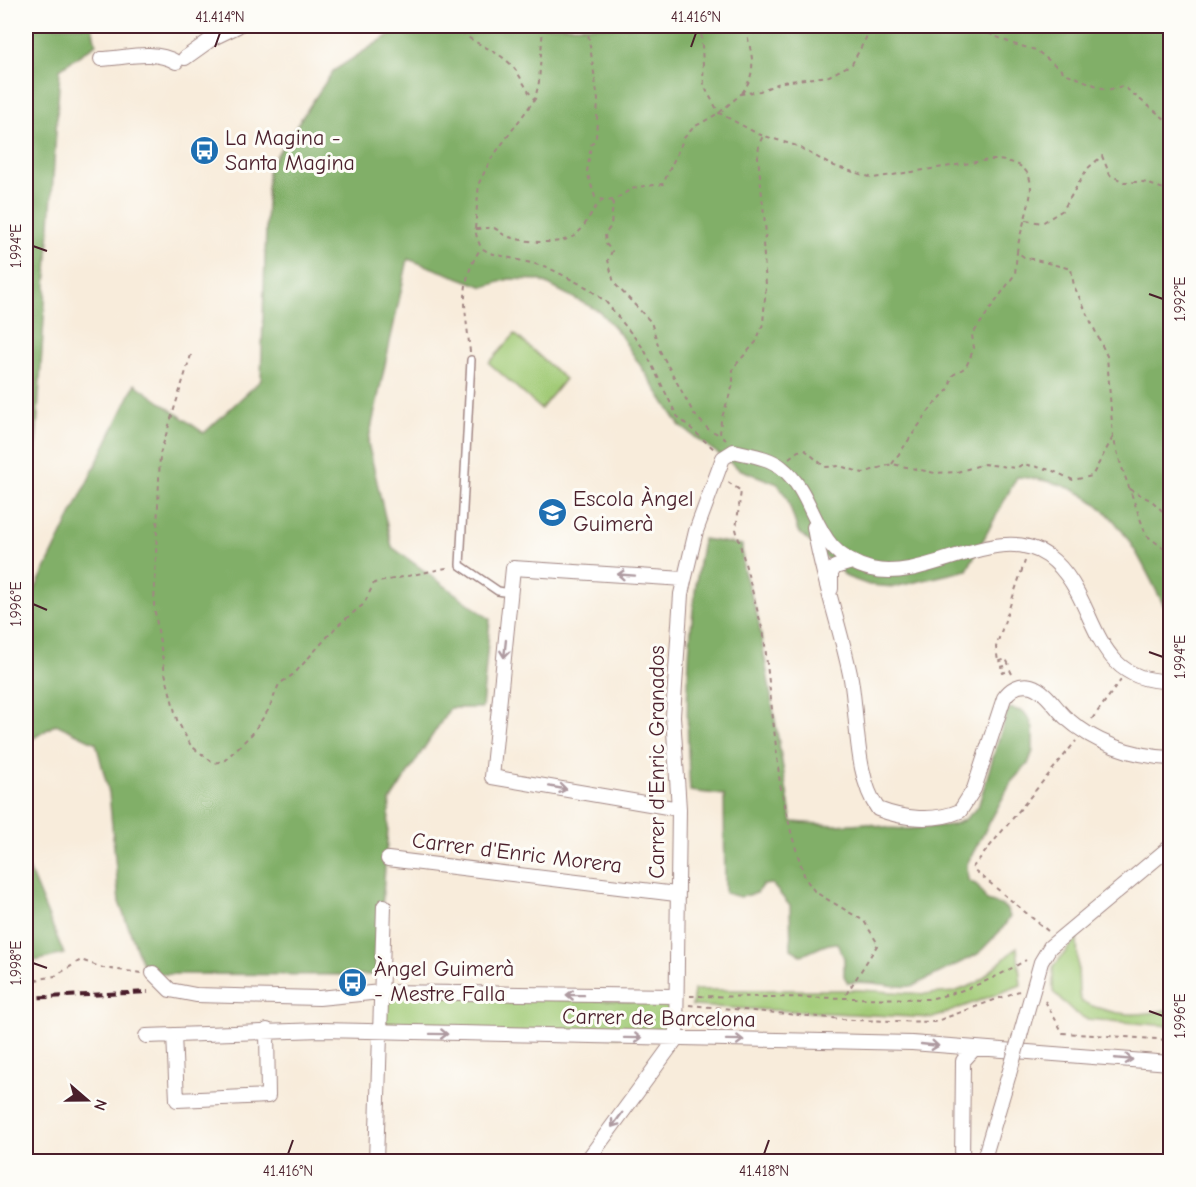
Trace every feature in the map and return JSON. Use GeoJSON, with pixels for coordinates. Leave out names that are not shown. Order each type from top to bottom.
{"type":"FeatureCollection","features":[{"type":"Feature","properties":{"kind":"street"},"geometry":{"type":"LineString","coordinates":[[101,59],[151,54],[180,60],[213,38],[238,26]]}},
{"type":"Feature","properties":{"kind":"street"},"geometry":{"type":"LineString","coordinates":[[729,454],[765,459],[780,466],[804,496],[824,538],[852,562],[889,572],[996,546],[1029,547],[1048,556],[1066,573],[1099,638],[1118,665],[1146,680],[1170,681]]}},
{"type":"Feature","properties":{"kind":"street","name":"Carrer d'Enric Granados"},"geometry":{"type":"LineString","coordinates":[[676,1039],[676,894],[679,808],[673,716],[684,579],[696,531],[729,454]]}},
{"type":"Feature","properties":{"kind":"street"},"geometry":{"type":"LineString","coordinates":[[812,516],[822,568],[831,594],[851,679],[865,782],[871,799],[878,809],[891,814],[935,818],[960,811],[974,789],[999,709],[1009,689],[1030,686],[1040,691],[1083,732],[1115,747],[1146,756],[1170,758]]}},
{"type":"Feature","properties":{"kind":"street"},"geometry":{"type":"LineString","coordinates":[[831,594],[831,573],[835,567],[852,562]]}},
{"type":"Feature","properties":{"kind":"street"},"geometry":{"type":"LineString","coordinates":[[679,808],[492,777],[513,568],[684,579]]}},
{"type":"Feature","properties":{"kind":"street"},"geometry":{"type":"LineString","coordinates":[[983,1161],[1044,954],[1058,939],[1170,847]]}},
{"type":"Feature","properties":{"kind":"street","name":"Carrer d'Enric Morera"},"geometry":{"type":"LineString","coordinates":[[388,859],[676,894]]}},
{"type":"Feature","properties":{"kind":"street"},"geometry":{"type":"LineString","coordinates":[[376,1161],[384,906]]}},
{"type":"Feature","properties":{"kind":"street"},"geometry":{"type":"LineString","coordinates":[[153,973],[170,990],[196,995],[319,998],[381,992],[675,1000]]}},
{"type":"Feature","properties":{"kind":"street"},"geometry":{"type":"LineString","coordinates":[[174,1035],[177,1100],[268,1096],[267,1030]]}},
{"type":"Feature","properties":{"kind":"street","name":"Carrer de Barcelona"},"geometry":{"type":"LineString","coordinates":[[146,1036],[267,1030],[912,1043],[973,1050],[1170,1063]]}},
{"type":"Feature","properties":{"kind":"street"},"geometry":{"type":"LineString","coordinates":[[586,1161],[676,1039]]}},
{"type":"Feature","properties":{"kind":"street"},"geometry":{"type":"LineString","coordinates":[[962,1161],[963,1061],[973,1050]]}},
{"type":"Feature","properties":{"kind":"lane"},"geometry":{"type":"LineString","coordinates":[[471,360],[460,565],[498,591],[510,593]]}},
{"type":"Feature","properties":{"kind":"path"},"geometry":{"type":"LineString","coordinates":[[455,26],[464,36],[504,58],[518,71],[524,86],[534,99]]}},
{"type":"Feature","properties":{"kind":"path"},"geometry":{"type":"LineString","coordinates":[[543,26],[539,82],[534,99],[484,170],[479,183],[475,228],[481,248],[490,253],[547,267],[588,288],[606,302],[644,349],[678,416],[729,454],[733,444],[708,429],[694,414],[660,351],[651,322],[614,283],[608,260],[612,250],[606,244],[605,234],[611,226],[613,200]]}},
{"type":"Feature","properties":{"kind":"path"},"geometry":{"type":"LineString","coordinates":[[587,26],[598,100],[596,138],[591,145],[587,172],[595,197],[603,200],[613,200],[624,196],[630,190],[663,184],[684,138],[694,127],[719,113],[741,94],[751,81],[754,72],[745,26]]}},
{"type":"Feature","properties":{"kind":"path"},"geometry":{"type":"LineString","coordinates":[[701,26],[704,86],[719,113],[763,136],[797,146],[831,165],[873,177],[954,164],[1008,160],[1028,173],[1033,188],[1026,220],[1018,240],[1015,274],[972,335],[974,348],[966,367],[953,375],[948,390],[933,405],[892,464]]}},
{"type":"Feature","properties":{"kind":"path"},"geometry":{"type":"LineString","coordinates":[[741,94],[760,91],[782,82],[829,76],[852,64],[866,38],[867,26]]}},
{"type":"Feature","properties":{"kind":"path"},"geometry":{"type":"LineString","coordinates":[[972,26],[1012,44],[1036,50],[1065,74],[1107,90],[1123,86],[1170,123]]}},
{"type":"Feature","properties":{"kind":"path"},"geometry":{"type":"LineString","coordinates":[[720,435],[721,420],[733,385],[733,368],[756,342],[763,324],[766,285],[763,243],[766,234],[758,157],[759,144],[763,136]]}},
{"type":"Feature","properties":{"kind":"path"},"geometry":{"type":"LineString","coordinates":[[1026,220],[1042,224],[1063,210],[1087,169],[1102,156],[1110,175],[1124,182],[1143,182],[1170,191]]}},
{"type":"Feature","properties":{"kind":"path"},"geometry":{"type":"LineString","coordinates":[[475,228],[492,228],[524,241],[560,242],[580,230],[590,217],[594,206],[603,200]]}},
{"type":"Feature","properties":{"kind":"path"},"geometry":{"type":"LineString","coordinates":[[471,360],[464,298],[471,263],[481,248]]}},
{"type":"Feature","properties":{"kind":"path"},"geometry":{"type":"LineString","coordinates":[[1017,252],[1024,257],[1071,269],[1074,286],[1107,356],[1113,437],[1129,489],[1146,535],[1170,553]]}},
{"type":"Feature","properties":{"kind":"path"},"geometry":{"type":"LineString","coordinates":[[190,355],[160,454],[154,606],[177,720],[191,746],[205,758],[214,763],[224,761],[252,734],[269,709],[279,684],[294,674],[337,626],[364,604],[374,583],[460,565]]}},
{"type":"Feature","properties":{"kind":"path"},"geometry":{"type":"LineString","coordinates":[[780,466],[798,451],[805,450],[825,467],[840,466],[863,473],[892,464],[935,474],[957,472],[984,464],[1016,468],[1023,464],[1051,470],[1073,480],[1083,480],[1092,476],[1113,437]]}},
{"type":"Feature","properties":{"kind":"path"},"geometry":{"type":"LineString","coordinates":[[727,481],[741,491],[736,529],[764,636],[780,784],[805,878],[815,892],[864,921],[878,944],[845,996]]}},
{"type":"Feature","properties":{"kind":"path"},"geometry":{"type":"LineString","coordinates":[[1129,489],[1152,501],[1170,518]]}},
{"type":"Feature","properties":{"kind":"path"},"geometry":{"type":"LineString","coordinates":[[1009,689],[1005,678],[1012,675],[1010,670],[1003,673],[1001,668],[1009,665],[1006,659],[998,663],[996,647],[1029,547]]}},
{"type":"Feature","properties":{"kind":"path"},"geometry":{"type":"LineString","coordinates":[[1058,939],[972,868],[1083,732],[1119,682]]}},
{"type":"Feature","properties":{"kind":"path"},"geometry":{"type":"LineString","coordinates":[[675,1000],[845,996],[928,999],[959,993],[988,983],[1029,959]]}},
{"type":"Feature","properties":{"kind":"path"},"geometry":{"type":"LineString","coordinates":[[26,982],[55,976],[81,960],[104,968],[153,973]]}},
{"type":"Feature","properties":{"kind":"path"},"geometry":{"type":"LineString","coordinates":[[675,1000],[854,1020],[933,1022],[1021,990],[1042,996],[1062,1033],[1170,1040]]}},
{"type":"Feature","properties":{"kind":"green space"},"geometry":{"type":"Polygon","coordinates":[[[26,26],[92,26],[96,44],[60,69],[26,600],[26,26]]]}},
{"type":"Feature","properties":{"kind":"green space"},"geometry":{"type":"Polygon","coordinates":[[[403,26],[1170,26],[1170,605],[1164,606],[1139,557],[1111,517],[1073,489],[1047,481],[1017,477],[967,570],[894,587],[869,585],[847,577],[798,531],[787,498],[778,484],[739,469],[680,426],[619,333],[599,311],[539,280],[509,279],[484,287],[408,259],[368,443],[392,547],[490,619],[482,708],[450,708],[390,801],[377,975],[146,974],[119,902],[109,793],[96,743],[56,724],[26,743],[26,608],[135,384],[204,433],[261,380],[268,168],[333,71],[403,26]]]}},
{"type":"Feature","properties":{"kind":"green space"},"geometry":{"type":"Polygon","coordinates":[[[515,334],[565,379],[541,409],[489,363],[515,334]]]}},
{"type":"Feature","properties":{"kind":"green space"},"geometry":{"type":"Polygon","coordinates":[[[703,539],[742,545],[743,568],[758,618],[792,822],[835,825],[866,823],[888,828],[908,829],[952,825],[964,820],[978,807],[1007,712],[1010,708],[1024,712],[1030,720],[1033,729],[1033,751],[1028,764],[1012,781],[967,864],[968,880],[977,885],[987,901],[1004,907],[1010,917],[978,954],[913,986],[848,983],[844,976],[844,958],[837,943],[827,944],[801,955],[791,949],[790,906],[772,884],[762,885],[757,893],[740,897],[725,893],[724,795],[690,791],[688,759],[691,633],[703,539]]]}},
{"type":"Feature","properties":{"kind":"green space"},"geometry":{"type":"Polygon","coordinates":[[[26,862],[64,954],[26,963],[26,862]]]}},
{"type":"Feature","properties":{"kind":"green space"},"geometry":{"type":"Polygon","coordinates":[[[1077,938],[1079,994],[1082,1002],[1126,1014],[1170,1009],[1170,1026],[1086,1019],[1075,1013],[1053,992],[1053,967],[1077,938]]]}},
{"type":"Feature","properties":{"kind":"green space"},"geometry":{"type":"Polygon","coordinates":[[[1017,947],[1021,985],[933,1018],[692,1006],[694,990],[859,990],[927,994],[954,992],[977,983],[1017,947]]]}},
{"type":"Feature","properties":{"kind":"green space"},"geometry":{"type":"Polygon","coordinates":[[[381,992],[673,1003],[674,1037],[380,1033],[381,992]]]}},
{"type":"Feature","properties":{"kind":"railway"},"geometry":{"type":"LineString","coordinates":[[26,998],[148,992]]}},
{"type":"Feature","properties":{"kind":"place","name":"La Magina - Santa Magina"},"geometry":{"type":"Point","coordinates":[204,151]}},
{"type":"Feature","properties":{"kind":"place","name":"Escola Àngel Guimerà"},"geometry":{"type":"Point","coordinates":[552,512]}},
{"type":"Feature","properties":{"kind":"place","name":"Àngel Guimerà - Mestre Falla"},"geometry":{"type":"Point","coordinates":[353,982]}}]}
